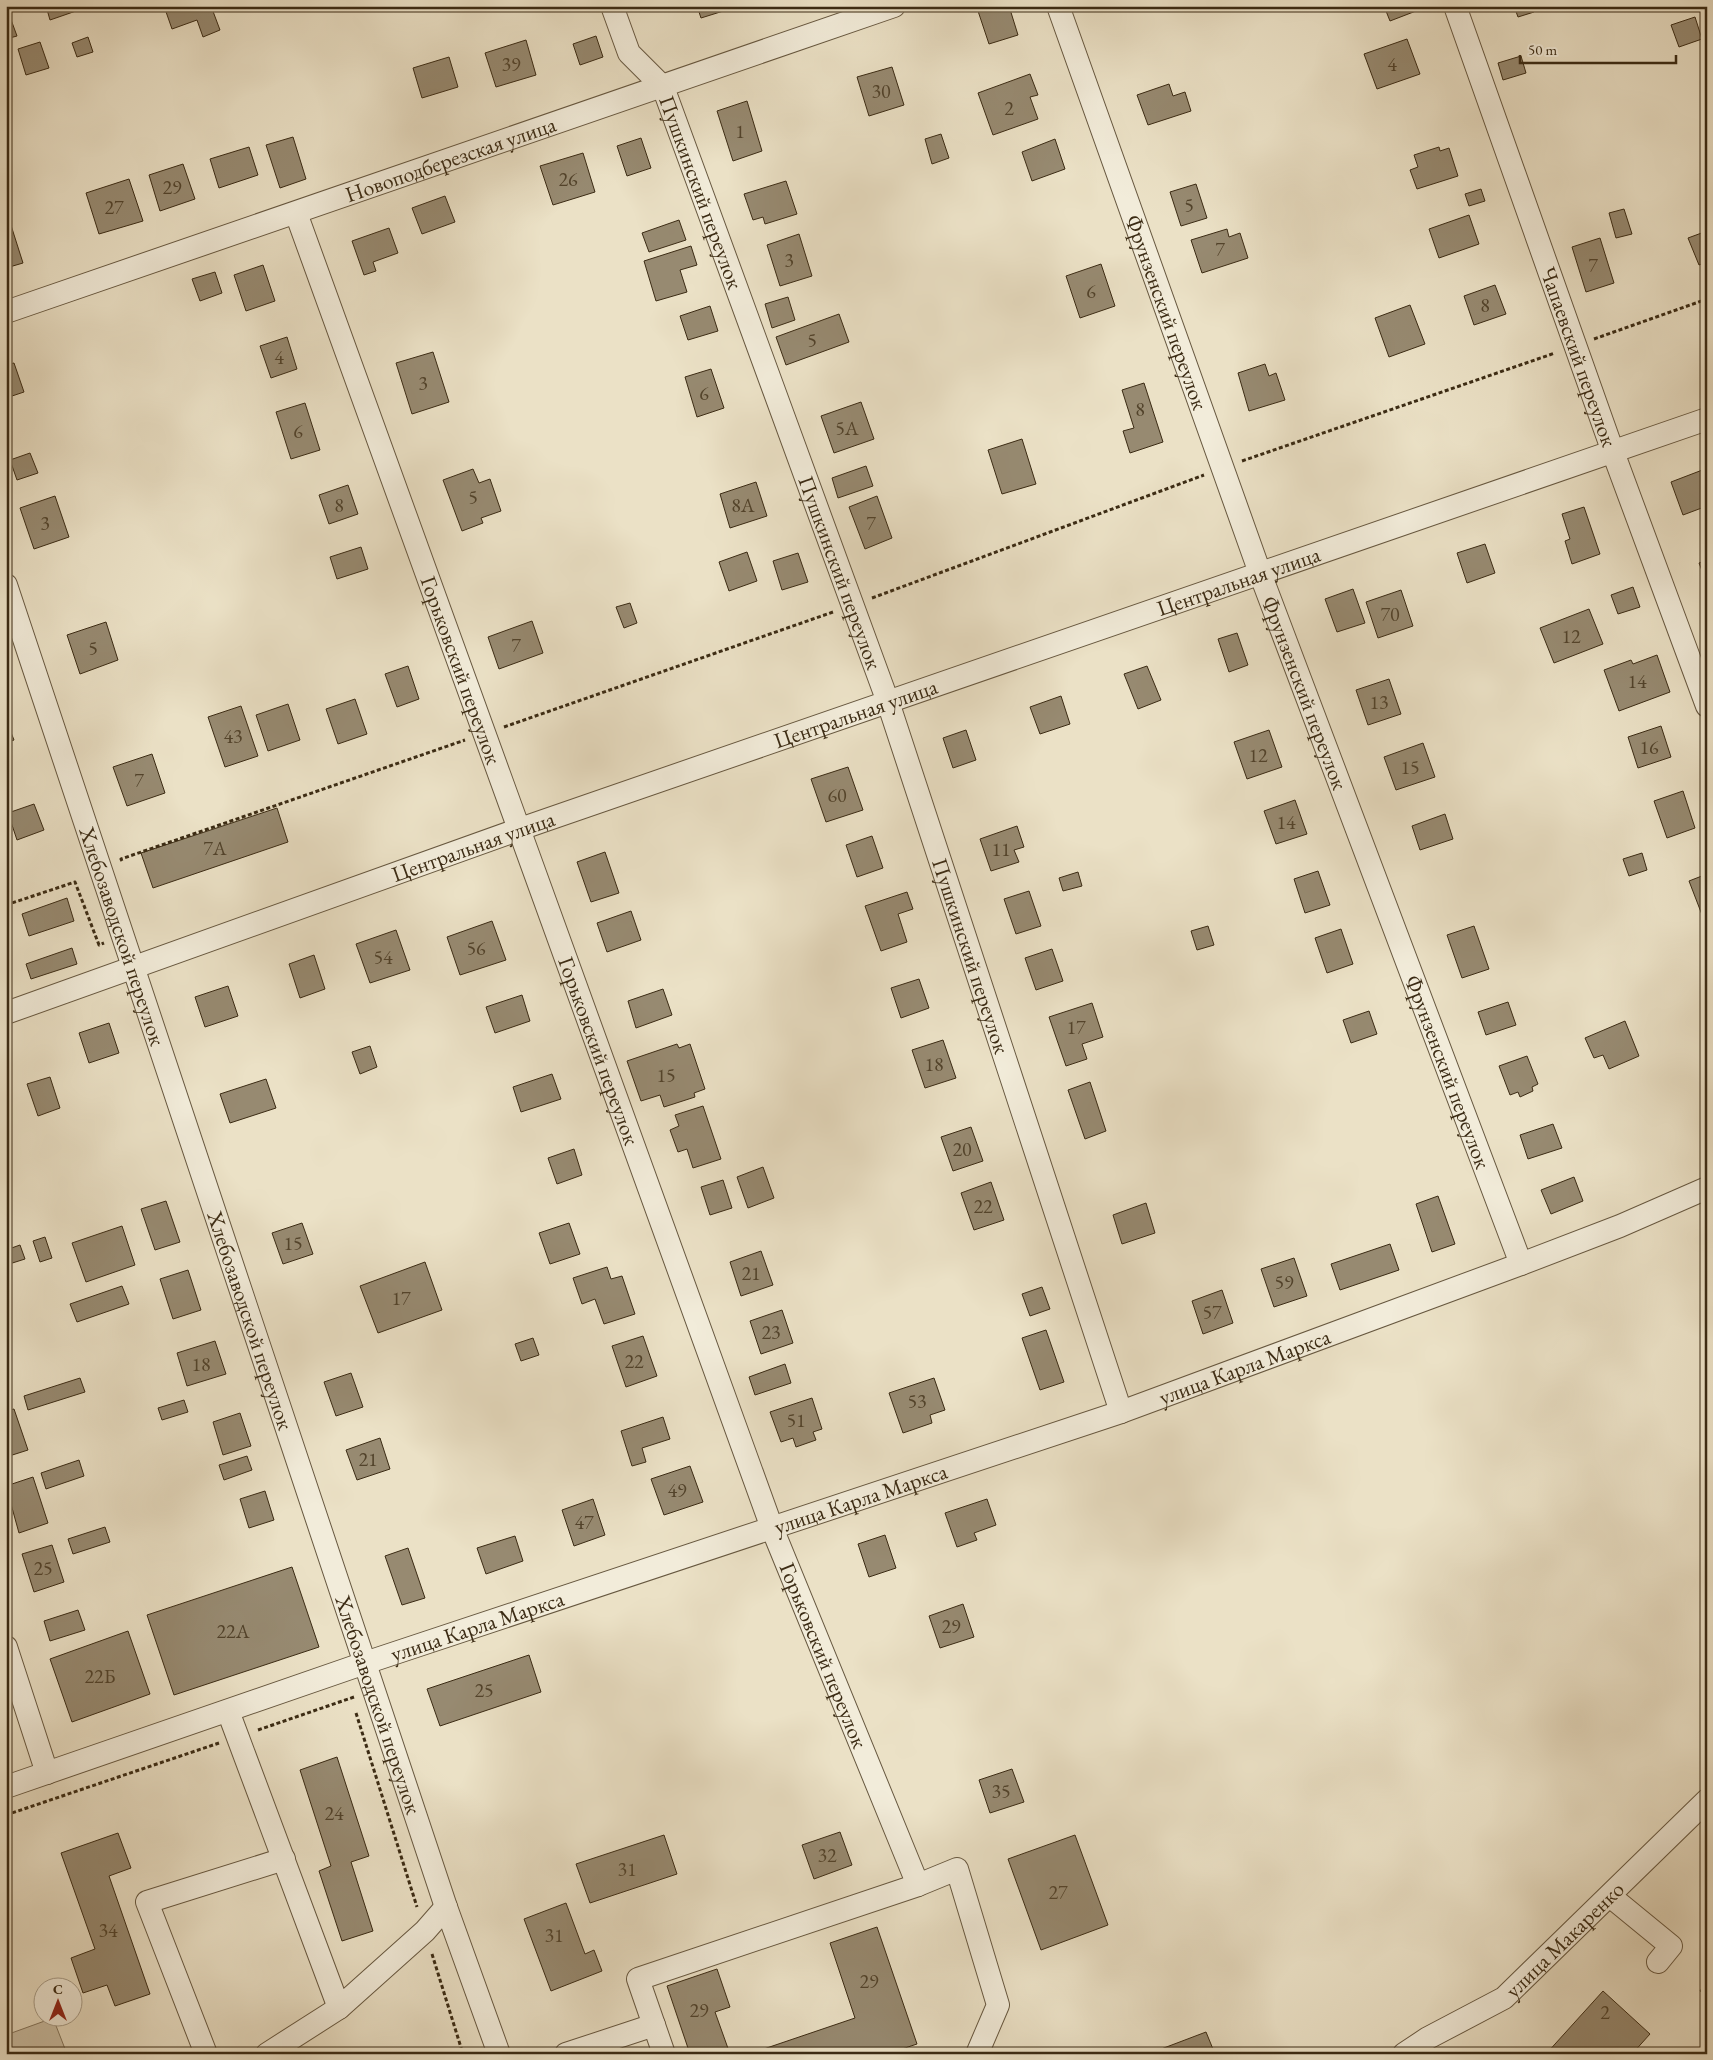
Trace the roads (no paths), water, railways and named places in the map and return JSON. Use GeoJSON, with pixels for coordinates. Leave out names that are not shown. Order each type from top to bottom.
{"type":"FeatureCollection","features":[{"type":"Feature","properties":{"kind":"street","name":"Пушкинский переулок"},"geometry":{"type":"LineString","coordinates":[[612,6],[629,53],[662,87],[888,702],[1121,1412]]}},
{"type":"Feature","properties":{"kind":"street","name":"Новоподберезская улица"},"geometry":{"type":"LineString","coordinates":[[6,312],[894,6]]}},
{"type":"Feature","properties":{"kind":"street","name":"Фрунзенский переулок"},"geometry":{"type":"LineString","coordinates":[[1058,6],[1260,573],[1521,1264]]}},
{"type":"Feature","properties":{"kind":"street","name":"Чапаевский переулок"},"geometry":{"type":"LineString","coordinates":[[1455,6],[1613,452],[1707,706]]}},
{"type":"Feature","properties":{"kind":"street","name":"Горьковский переулок"},"geometry":{"type":"LineString","coordinates":[[296,213],[772,1528],[918,1885]]}},
{"type":"Feature","properties":{"kind":"street","name":"Центральная улица"},"geometry":{"type":"LineString","coordinates":[[6,1013],[520,829],[1707,419]]}},
{"type":"Feature","properties":{"kind":"street","name":"Хлебозаводской переулок"},"geometry":{"type":"LineString","coordinates":[[6,585],[446,1907],[500,2054]]}},
{"type":"Feature","properties":{"kind":"street","name":"улица Карла Маркса"},"geometry":{"type":"LineString","coordinates":[[6,1787],[365,1663],[1121,1412],[1521,1264],[1620,1226],[1707,1188]]}},
{"type":"Feature","properties":{"kind":"street"},"geometry":{"type":"LineString","coordinates":[[6,1647],[47,1773]]}},
{"type":"Feature","properties":{"kind":"street"},"geometry":{"type":"LineString","coordinates":[[228,1711],[339,2008]]}},
{"type":"Feature","properties":{"kind":"street","name":"улица Макаренко"},"geometry":{"type":"LineString","coordinates":[[1404,2054],[1428,2038],[1504,1998],[1707,1800]]}},
{"type":"Feature","properties":{"kind":"street"},"geometry":{"type":"LineString","coordinates":[[206,2054],[147,1902],[284,1859]]}},
{"type":"Feature","properties":{"kind":"street"},"geometry":{"type":"LineString","coordinates":[[664,2054],[638,1979],[918,1885],[958,1869],[998,2005],[977,2054]]}},
{"type":"Feature","properties":{"kind":"street"},"geometry":{"type":"LineString","coordinates":[[1610,1896],[1671,1946],[1658,1962]]}},
{"type":"Feature","properties":{"kind":"street"},"geometry":{"type":"LineString","coordinates":[[267,2054],[339,2008],[424,1931],[446,1907]]}},
{"type":"Feature","properties":{"kind":"street"},"geometry":{"type":"LineString","coordinates":[[566,2054],[654,2025]]}}]}
